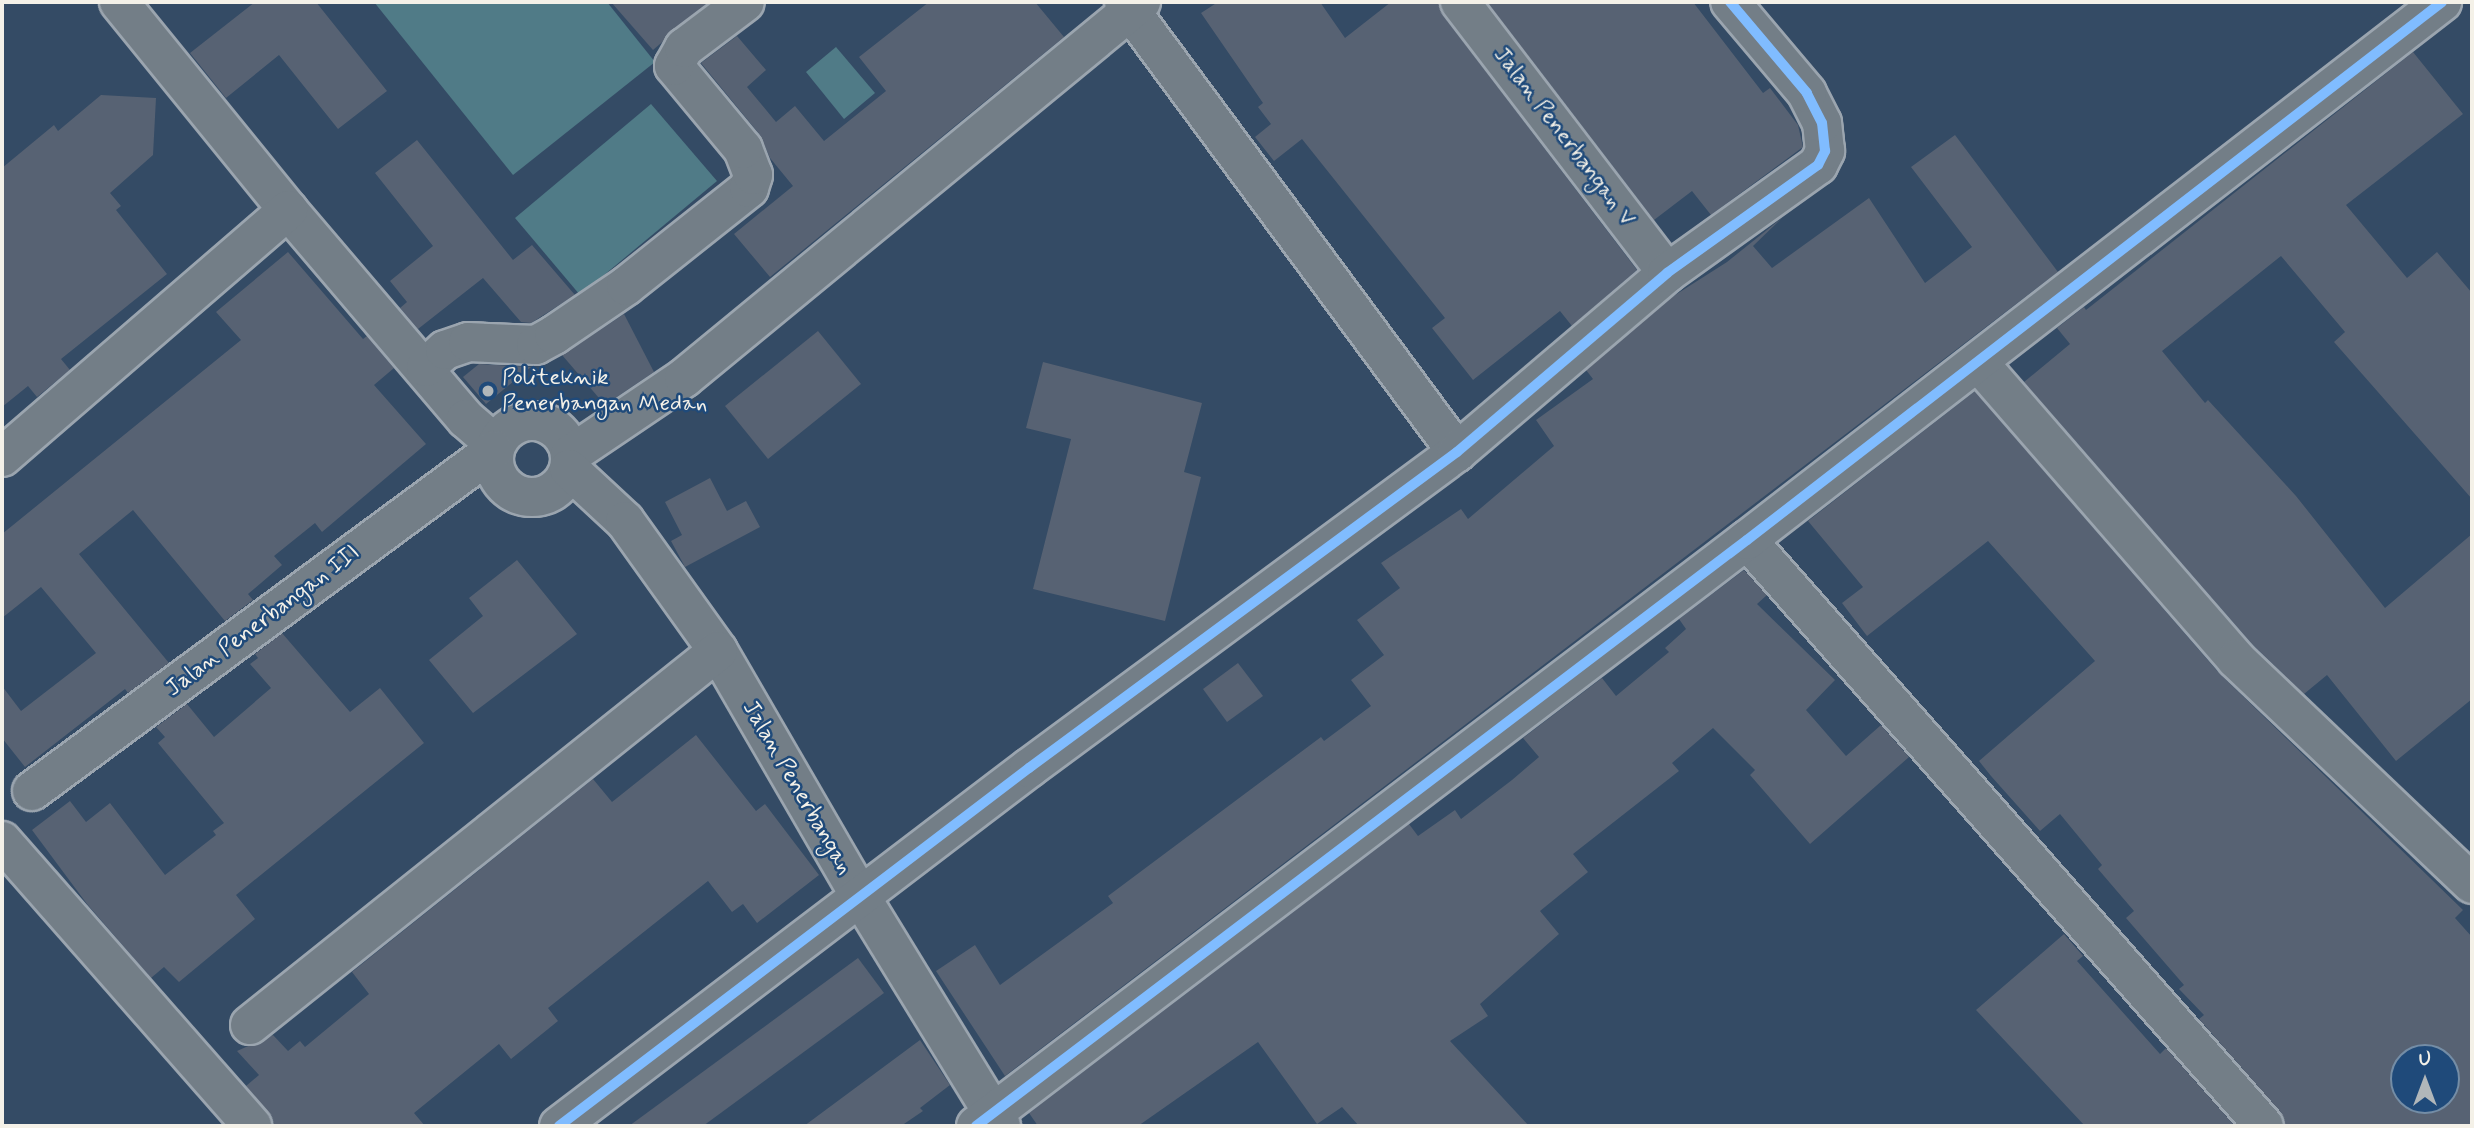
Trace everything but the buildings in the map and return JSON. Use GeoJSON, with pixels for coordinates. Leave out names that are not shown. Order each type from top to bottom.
{"type":"FeatureCollection","features":[{"type":"Feature","properties":{"kind":"street"},"geometry":{"type":"LineString","coordinates":[[119,2],[288,210],[426,367],[466,419],[494,447],[500,480],[527,496],[557,488],[570,462],[684,378],[1132,5],[1457,453]]}},
{"type":"Feature","properties":{"kind":"street"},"geometry":{"type":"LineString","coordinates":[[426,367],[445,350],[468,342],[536,345],[626,286],[749,188],[753,175],[743,149],[674,66],[684,48],[745,2]]}},
{"type":"Feature","properties":{"kind":"street","name":"Jalan Penerbangan V"},"geometry":{"type":"LineString","coordinates":[[1461,2],[1667,273]]}},
{"type":"Feature","properties":{"kind":"street"},"geometry":{"type":"LineString","coordinates":[[559,1126],[860,896],[1457,453],[1667,273],[1799,182],[1818,165],[1825,151],[1822,123],[1807,93],[1730,2]]}},
{"type":"Feature","properties":{"kind":"street"},"geometry":{"type":"LineString","coordinates":[[990,1121],[2442,2]]}},
{"type":"Feature","properties":{"kind":"street"},"geometry":{"type":"LineString","coordinates":[[2,457],[288,210]]}},
{"type":"Feature","properties":{"kind":"street"},"geometry":{"type":"LineString","coordinates":[[1978,362],[2236,660],[2472,884]]}},
{"type":"Feature","properties":{"kind":"street"},"geometry":{"type":"LineString","coordinates":[[494,447],[511,427],[539,422],[557,430],[570,462]]}},
{"type":"Feature","properties":{"kind":"street","name":"Jalan Penerbangan III"},"geometry":{"type":"LineString","coordinates":[[33,791],[494,447]]}},
{"type":"Feature","properties":{"kind":"street","name":"Jalan Penerbangan"},"geometry":{"type":"LineString","coordinates":[[570,462],[625,521],[718,651],[990,1121]]}},
{"type":"Feature","properties":{"kind":"street"},"geometry":{"type":"LineString","coordinates":[[1747,540],[2264,1126]]}},
{"type":"Feature","properties":{"kind":"street"},"geometry":{"type":"LineString","coordinates":[[250,1026],[718,651]]}},
{"type":"Feature","properties":{"kind":"street"},"geometry":{"type":"LineString","coordinates":[[2,841],[252,1126]]}},
{"type":"Feature","properties":{"kind":"green space"},"geometry":{"type":"Polygon","coordinates":[[[374,2],[607,2],[655,62],[513,175],[374,2]]]}},
{"type":"Feature","properties":{"kind":"green space"},"geometry":{"type":"Polygon","coordinates":[[[836,47],[875,93],[844,119],[806,72],[836,47]]]}},
{"type":"Feature","properties":{"kind":"green space"},"geometry":{"type":"Polygon","coordinates":[[[651,104],[717,181],[580,295],[515,218],[651,104]]]}},
{"type":"Feature","properties":{"kind":"cycle path"},"geometry":{"type":"LineString","coordinates":[[559,1126],[1029,768],[1457,452],[1667,273],[1818,165],[1825,151],[1822,123],[1807,93],[1730,2]]}},
{"type":"Feature","properties":{"kind":"cycle path"},"geometry":{"type":"LineString","coordinates":[[976,1126],[1747,540],[2442,2]]}},
{"type":"Feature","properties":{"kind":"place","name":"Politeknik Penerbangan Medan"},"geometry":{"type":"Point","coordinates":[488,391]}}]}
